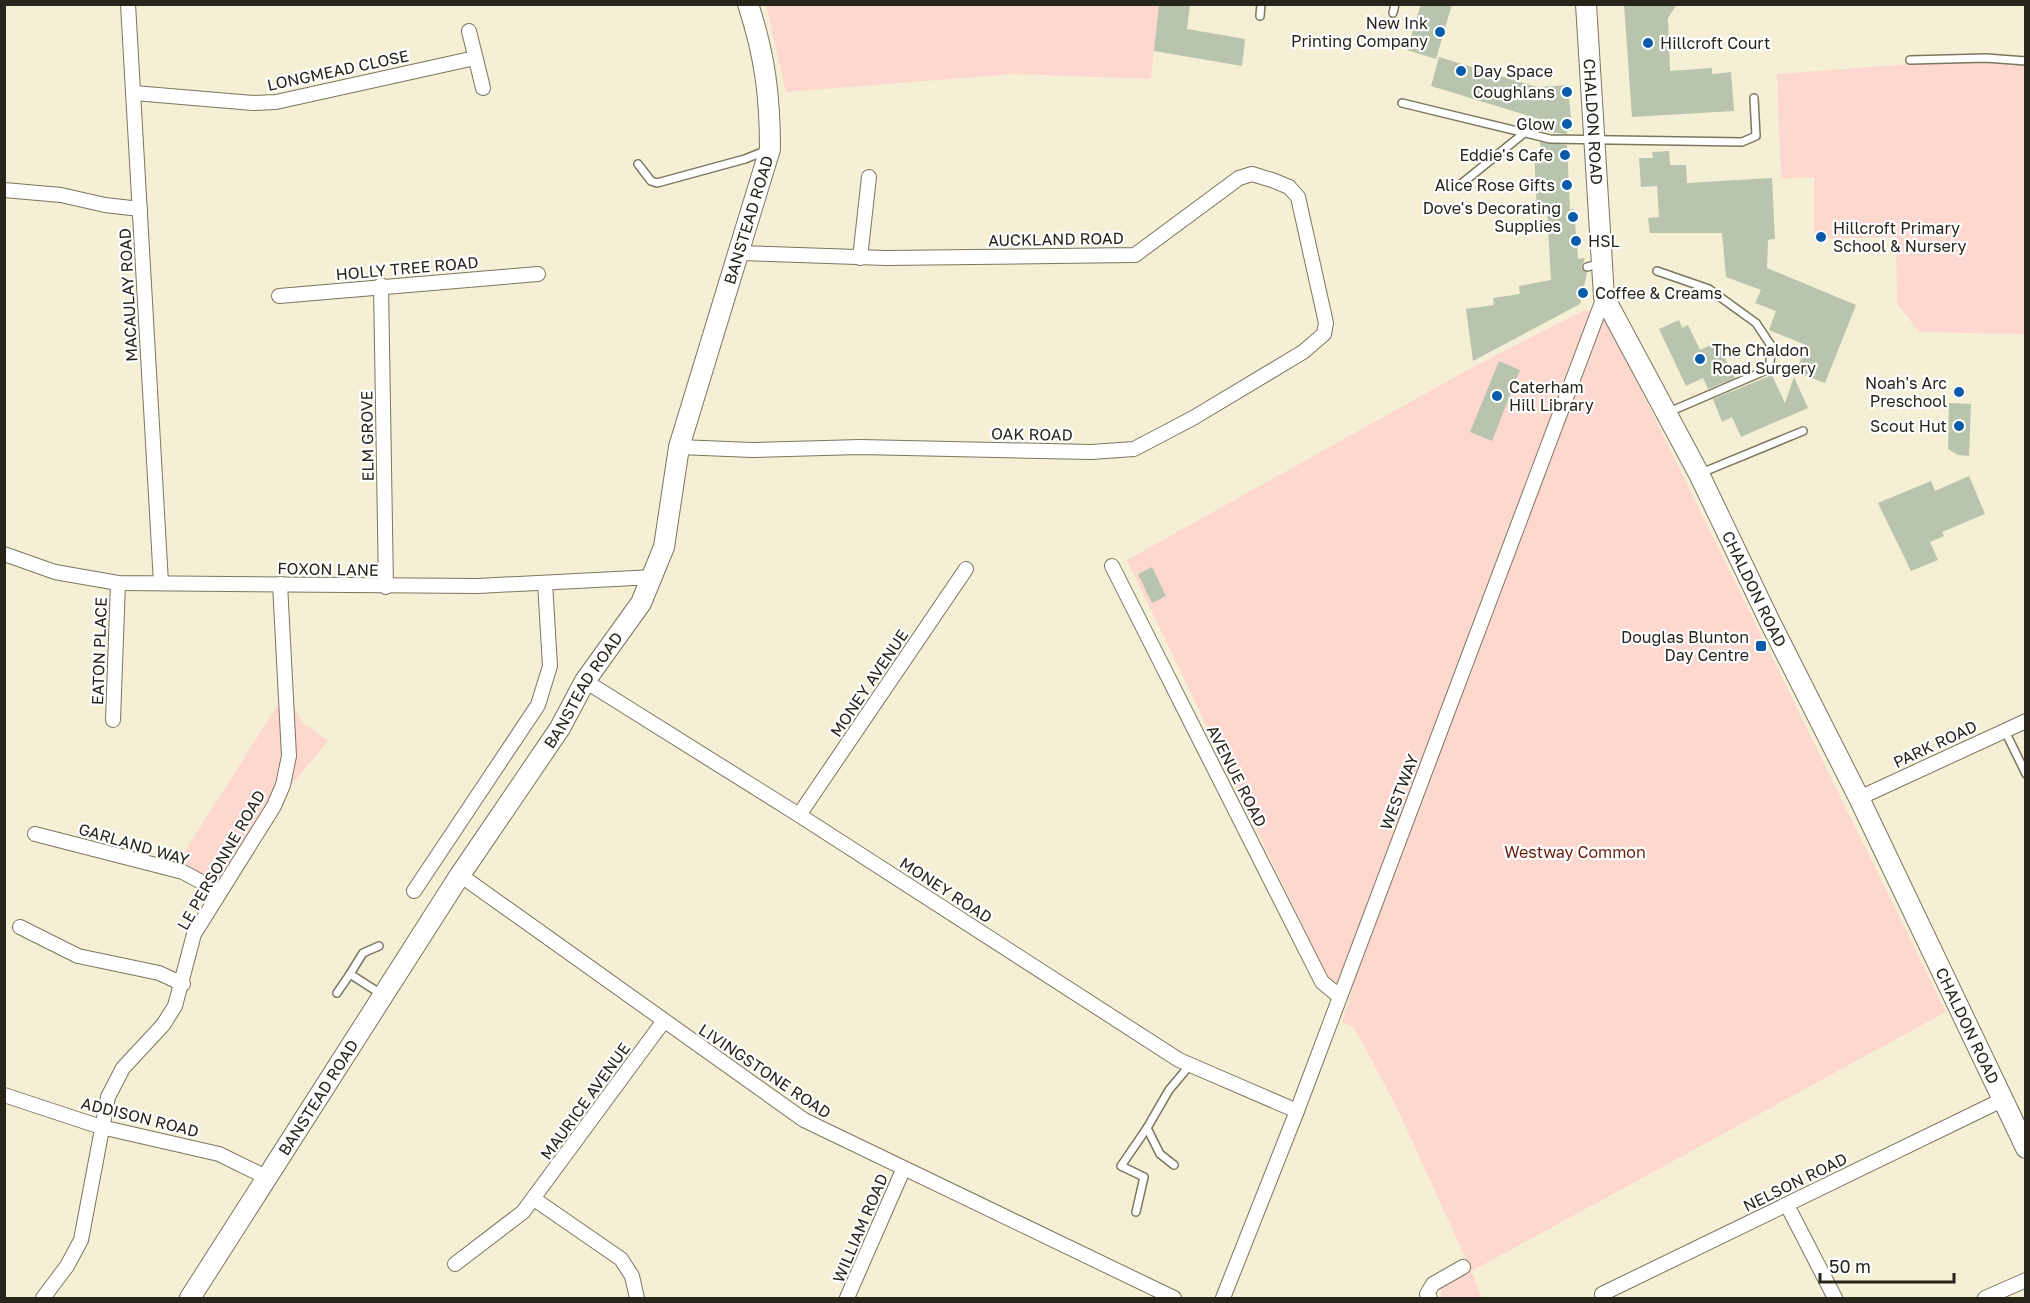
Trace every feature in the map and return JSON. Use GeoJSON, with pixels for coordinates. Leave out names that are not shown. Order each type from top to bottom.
{"type":"FeatureCollection","features":[{"type":"Feature","properties":{"kind":"main road","name":"BANSTEAD ROAD"},"geometry":{"type":"LineString","coordinates":[[190,1299],[460,875],[560,728],[585,681],[641,603],[654,577],[664,547],[679,447],[770,149],[770,101],[760,42],[748,4]]}},
{"type":"Feature","properties":{"kind":"main road","name":"CHALDON ROAD"},"geometry":{"type":"LineString","coordinates":[[1586,4],[1593,139],[1594,265],[1604,297],[1699,474],[1859,798],[2025,1149]]}},
{"type":"Feature","properties":{"kind":"street","name":"MACAULAY ROAD"},"geometry":{"type":"LineString","coordinates":[[128,4],[161,583]]}},
{"type":"Feature","properties":{"kind":"street"},"geometry":{"type":"LineString","coordinates":[[469,31],[483,88]]}},
{"type":"Feature","properties":{"kind":"street","name":"LONGMEAD CLOSE"},"geometry":{"type":"LineString","coordinates":[[134,93],[253,103],[276,102],[475,58]]}},
{"type":"Feature","properties":{"kind":"street","name":"AUCKLAND ROAD"},"geometry":{"type":"LineString","coordinates":[[740,253],[860,258],[1135,255],[1223,189],[1239,178],[1252,174],[1289,187],[1299,197],[1323,308]]}},
{"type":"Feature","properties":{"kind":"street"},"geometry":{"type":"LineString","coordinates":[[860,258],[869,177]]}},
{"type":"Feature","properties":{"kind":"street"},"geometry":{"type":"LineString","coordinates":[[4,190],[61,195],[105,205],[140,208]]}},
{"type":"Feature","properties":{"kind":"street","name":"HOLLY TREE ROAD"},"geometry":{"type":"LineString","coordinates":[[279,296],[381,285],[538,274]]}},
{"type":"Feature","properties":{"kind":"street","name":"ELM GROVE"},"geometry":{"type":"LineString","coordinates":[[381,285],[386,587]]}},
{"type":"Feature","properties":{"kind":"street","name":"WESTWAY"},"geometry":{"type":"LineString","coordinates":[[1223,1299],[1297,1111],[1604,297]]}},
{"type":"Feature","properties":{"kind":"street","name":"OAK ROAD"},"geometry":{"type":"LineString","coordinates":[[679,447],[752,450],[860,447],[1091,452],[1134,449],[1193,418],[1317,343],[1324,334],[1326,323],[1323,308]]}},
{"type":"Feature","properties":{"kind":"street","name":"FOXON LANE"},"geometry":{"type":"LineString","coordinates":[[4,554],[55,572],[118,583],[386,587],[545,583],[654,577]]}},
{"type":"Feature","properties":{"kind":"street","name":"AVENUE ROAD"},"geometry":{"type":"LineString","coordinates":[[1112,566],[1322,982],[1339,996]]}},
{"type":"Feature","properties":{"kind":"street","name":"MONEY AVENUE"},"geometry":{"type":"LineString","coordinates":[[799,815],[966,569]]}},
{"type":"Feature","properties":{"kind":"street","name":"EATON PLACE"},"geometry":{"type":"LineString","coordinates":[[113,720],[118,583]]}},
{"type":"Feature","properties":{"kind":"street"},"geometry":{"type":"LineString","coordinates":[[414,891],[538,705],[550,666],[545,583]]}},
{"type":"Feature","properties":{"kind":"street","name":"LE PERSONNE ROAD"},"geometry":{"type":"LineString","coordinates":[[43,1299],[67,1266],[81,1240],[108,1097],[123,1068],[163,1026],[175,1006],[183,984],[194,934],[274,806],[283,785],[289,756],[280,584]]}},
{"type":"Feature","properties":{"kind":"street","name":"MONEY ROAD"},"geometry":{"type":"LineString","coordinates":[[585,681],[1190,1065],[1297,1111]]}},
{"type":"Feature","properties":{"kind":"street","name":"PARK ROAD"},"geometry":{"type":"LineString","coordinates":[[1859,798],[2025,721]]}},
{"type":"Feature","properties":{"kind":"street","name":"GARLAND WAY"},"geometry":{"type":"LineString","coordinates":[[35,834],[183,872],[220,891]]}},
{"type":"Feature","properties":{"kind":"street","name":"LIVINGSTONE ROAD"},"geometry":{"type":"LineString","coordinates":[[460,875],[663,1022],[804,1120],[903,1170],[1174,1299]]}},
{"type":"Feature","properties":{"kind":"street"},"geometry":{"type":"LineString","coordinates":[[20,927],[78,956],[159,973],[183,984]]}},
{"type":"Feature","properties":{"kind":"street","name":"MAURICE AVENUE"},"geometry":{"type":"LineString","coordinates":[[455,1264],[523,1212],[663,1022]]}},
{"type":"Feature","properties":{"kind":"street","name":"ADDISON ROAD"},"geometry":{"type":"LineString","coordinates":[[4,1095],[101,1127],[219,1154],[266,1177]]}},
{"type":"Feature","properties":{"kind":"street","name":"NELSON ROAD"},"geometry":{"type":"LineString","coordinates":[[1602,1294],[2002,1100]]}},
{"type":"Feature","properties":{"kind":"street","name":"WILLIAM ROAD"},"geometry":{"type":"LineString","coordinates":[[847,1299],[903,1170]]}},
{"type":"Feature","properties":{"kind":"street"},"geometry":{"type":"LineString","coordinates":[[534,1199],[621,1259],[632,1276],[637,1299]]}},
{"type":"Feature","properties":{"kind":"street"},"geometry":{"type":"LineString","coordinates":[[1787,1204],[1835,1299]]}},
{"type":"Feature","properties":{"kind":"street"},"geometry":{"type":"LineString","coordinates":[[1424,1295],[1433,1284],[1463,1268]]}},
{"type":"Feature","properties":{"kind":"street"},"geometry":{"type":"LineString","coordinates":[[1985,1299],[2025,1280]]}},
{"type":"Feature","properties":{"kind":"lane"},"geometry":{"type":"LineString","coordinates":[[1260,16],[1261,4]]}},
{"type":"Feature","properties":{"kind":"lane"},"geometry":{"type":"LineString","coordinates":[[1393,13],[1395,4]]}},
{"type":"Feature","properties":{"kind":"lane"},"geometry":{"type":"LineString","coordinates":[[1910,60],[1986,58],[2025,61]]}},
{"type":"Feature","properties":{"kind":"lane"},"geometry":{"type":"LineString","coordinates":[[1402,103],[1550,139],[1742,142],[1756,136],[1754,98]]}},
{"type":"Feature","properties":{"kind":"lane"},"geometry":{"type":"LineString","coordinates":[[1461,184],[1523,134]]}},
{"type":"Feature","properties":{"kind":"lane"},"geometry":{"type":"LineString","coordinates":[[638,164],[651,181],[657,183],[745,159],[770,149]]}},
{"type":"Feature","properties":{"kind":"lane"},"geometry":{"type":"LineString","coordinates":[[1658,271],[1709,289],[1756,323],[1772,347],[1769,369],[1666,413]]}},
{"type":"Feature","properties":{"kind":"lane"},"geometry":{"type":"LineString","coordinates":[[1699,474],[1803,431]]}},
{"type":"Feature","properties":{"kind":"lane"},"geometry":{"type":"LineString","coordinates":[[2005,730],[2025,774]]}},
{"type":"Feature","properties":{"kind":"lane"},"geometry":{"type":"LineString","coordinates":[[337,993],[363,953],[379,946]]}},
{"type":"Feature","properties":{"kind":"lane"},"geometry":{"type":"LineString","coordinates":[[350,974],[383,995]]}},
{"type":"Feature","properties":{"kind":"lane"},"geometry":{"type":"LineString","coordinates":[[1136,1212],[1144,1177],[1121,1166],[1170,1090],[1190,1065]]}},
{"type":"Feature","properties":{"kind":"lane"},"geometry":{"type":"LineString","coordinates":[[1146,1128],[1160,1154],[1174,1165]]}},
{"type":"Feature","properties":{"kind":"green space"},"geometry":{"type":"Polygon","coordinates":[[[766,4],[1159,5],[1151,79],[1013,74],[786,92],[766,4]]]}},
{"type":"Feature","properties":{"kind":"green space"},"geometry":{"type":"Polygon","coordinates":[[[2025,61],[2025,334],[1919,332],[1897,303],[1896,237],[1814,239],[1814,177],[1781,179],[1777,74],[1923,63],[2025,61]]]}},
{"type":"Feature","properties":{"kind":"green space","name":"Westway Common"},"geometry":{"type":"Polygon","coordinates":[[[1585,310],[1606,319],[1946,1012],[1472,1271],[1481,1298],[1441,1298],[1442,1288],[1446,1284],[1471,1270],[1397,1108],[1354,1027],[1342,1022],[1352,992],[1328,978],[1127,560],[1473,367],[1585,310]]]}},
{"type":"Feature","properties":{"kind":"green space"},"geometry":{"type":"Polygon","coordinates":[[[286,692],[302,722],[328,741],[274,806],[220,892],[173,870],[286,692]]]}},
{"type":"Feature","properties":{"kind":"building"},"geometry":{"type":"Polygon","coordinates":[[[1159,4],[1190,4],[1187,29],[1245,39],[1242,66],[1154,51],[1159,4]]]}},
{"type":"Feature","properties":{"kind":"building"},"geometry":{"type":"Polygon","coordinates":[[[1421,4],[1452,4],[1436,59],[1407,50],[1421,4]]]}},
{"type":"Feature","properties":{"kind":"building","name":"Hillcroft Court"},"geometry":{"type":"Polygon","coordinates":[[[1624,4],[1677,4],[1668,18],[1670,71],[1712,68],[1712,74],[1731,72],[1734,111],[1632,117],[1624,4]]]}},
{"type":"Feature","properties":{"kind":"building"},"geometry":{"type":"Polygon","coordinates":[[[1439,57],[1537,87],[1568,85],[1572,130],[1567,131],[1567,134],[1540,131],[1539,119],[1431,86],[1439,57]]]}},
{"type":"Feature","properties":{"kind":"building"},"geometry":{"type":"Polygon","coordinates":[[[1540,142],[1567,145],[1570,210],[1574,209],[1578,259],[1585,258],[1581,268],[1587,273],[1580,304],[1473,361],[1466,309],[1494,305],[1493,298],[1520,294],[1519,286],[1551,280],[1547,211],[1537,212],[1534,150],[1541,150],[1540,142]]]}},
{"type":"Feature","properties":{"kind":"building"},"geometry":{"type":"Polygon","coordinates":[[[1669,151],[1670,165],[1686,165],[1687,183],[1772,178],[1775,239],[1768,240],[1767,268],[1856,305],[1825,383],[1796,372],[1806,345],[1769,330],[1776,311],[1755,303],[1761,290],[1726,277],[1722,233],[1650,233],[1648,218],[1659,217],[1657,186],[1641,187],[1639,158],[1653,158],[1652,152],[1669,151]]]}},
{"type":"Feature","properties":{"kind":"building","name":"The Chaldon Road Surgery"},"geometry":{"type":"Polygon","coordinates":[[[1679,320],[1682,328],[1688,325],[1700,350],[1717,342],[1735,378],[1708,389],[1703,378],[1686,386],[1659,329],[1679,320]]]}},
{"type":"Feature","properties":{"kind":"building","name":"Caterham Hill Library"},"geometry":{"type":"Polygon","coordinates":[[[1499,361],[1520,370],[1492,441],[1470,432],[1499,361]]]}},
{"type":"Feature","properties":{"kind":"building"},"geometry":{"type":"Polygon","coordinates":[[[1772,375],[1785,403],[1794,377],[1808,408],[1741,437],[1732,417],[1722,422],[1713,399],[1772,375]]]}},
{"type":"Feature","properties":{"kind":"building","name":"Scout Hut"},"geometry":{"type":"Polygon","coordinates":[[[1949,403],[1971,404],[1969,456],[1958,455],[1948,449],[1949,403]]]}},
{"type":"Feature","properties":{"kind":"building"},"geometry":{"type":"Polygon","coordinates":[[[1969,476],[1985,514],[1942,532],[1944,536],[1930,542],[1938,560],[1911,571],[1878,503],[1931,481],[1935,491],[1969,476]]]}},
{"type":"Feature","properties":{"kind":"building"},"geometry":{"type":"Polygon","coordinates":[[[1152,567],[1166,596],[1152,603],[1138,574],[1152,567]]]}},
{"type":"Feature","properties":{"kind":"place","name":"New Ink Printing Company"},"geometry":{"type":"Point","coordinates":[1440,32]}},
{"type":"Feature","properties":{"kind":"place","name":"Hillcroft Court"},"geometry":{"type":"Point","coordinates":[1648,43]}},
{"type":"Feature","properties":{"kind":"place","name":"Day Space"},"geometry":{"type":"Point","coordinates":[1461,71]}},
{"type":"Feature","properties":{"kind":"place","name":"Coughlans"},"geometry":{"type":"Point","coordinates":[1567,92]}},
{"type":"Feature","properties":{"kind":"place","name":"Glow"},"geometry":{"type":"Point","coordinates":[1567,124]}},
{"type":"Feature","properties":{"kind":"place","name":"Eddie's Cafe"},"geometry":{"type":"Point","coordinates":[1565,155]}},
{"type":"Feature","properties":{"kind":"place","name":"Alice Rose Gifts"},"geometry":{"type":"Point","coordinates":[1567,185]}},
{"type":"Feature","properties":{"kind":"place","name":"Dove's Decorating Supplies"},"geometry":{"type":"Point","coordinates":[1573,217]}},
{"type":"Feature","properties":{"kind":"place","name":"Hillcroft Primary School & Nursery"},"geometry":{"type":"Point","coordinates":[1821,237]}},
{"type":"Feature","properties":{"kind":"place","name":"HSL"},"geometry":{"type":"Point","coordinates":[1576,241]}},
{"type":"Feature","properties":{"kind":"place","name":"Coffee & Creams"},"geometry":{"type":"Point","coordinates":[1583,293]}},
{"type":"Feature","properties":{"kind":"place","name":"The Chaldon Road Surgery"},"geometry":{"type":"Point","coordinates":[1700,359]}},
{"type":"Feature","properties":{"kind":"place","name":"Noah's Arc Preschool"},"geometry":{"type":"Point","coordinates":[1959,392]}},
{"type":"Feature","properties":{"kind":"place","name":"Caterham Hill Library"},"geometry":{"type":"Point","coordinates":[1497,396]}},
{"type":"Feature","properties":{"kind":"place","name":"Scout Hut"},"geometry":{"type":"Point","coordinates":[1959,426]}},
{"type":"Feature","properties":{"kind":"place","name":"Douglas Blunton Day Centre"},"geometry":{"type":"Point","coordinates":[1761,646]}}]}
